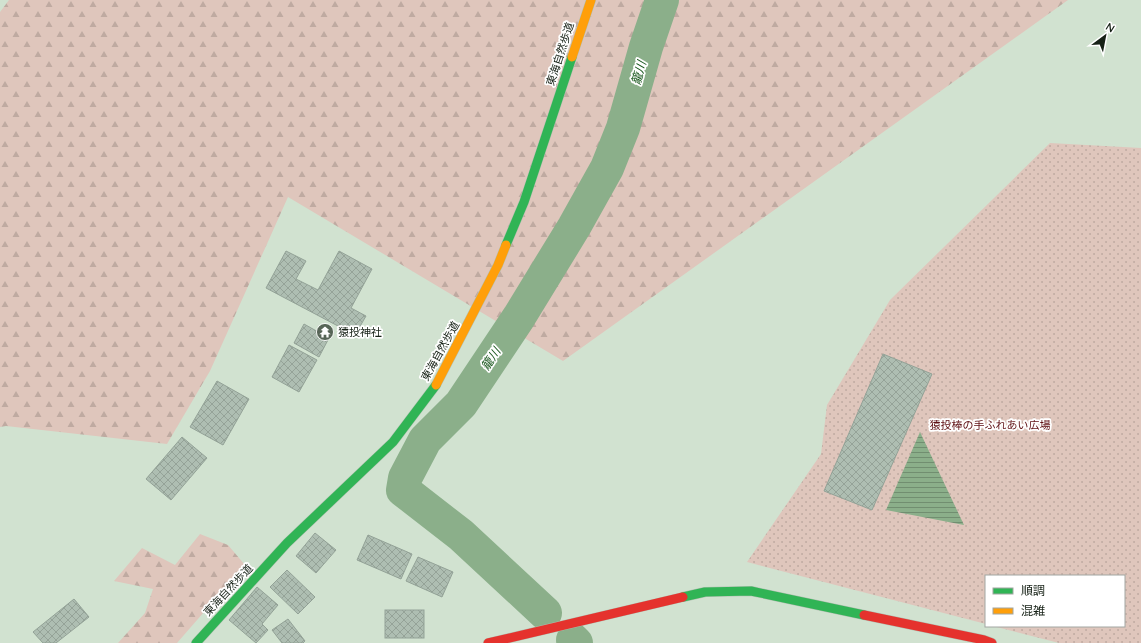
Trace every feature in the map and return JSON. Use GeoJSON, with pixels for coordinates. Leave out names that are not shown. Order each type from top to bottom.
{"type":"FeatureCollection","features":[{"type":"Feature","properties":{"kind":"street","name":"東海自然歩道"},"geometry":{"type":"LineString","coordinates":[[196,643],[287,544],[393,442],[436,385],[498,265],[524,202],[591,0]]}},
{"type":"Feature","properties":{"kind":"street"},"geometry":{"type":"LineString","coordinates":[[488,643],[705,592],[751,591],[984,640],[992,643]]}},
{"type":"Feature","properties":{"kind":"green space"},"geometry":{"type":"Polygon","coordinates":[[[9,0],[1068,0],[563,361],[288,197],[210,371],[167,444],[6,426],[0,427],[0,12],[9,0]]]}},
{"type":"Feature","properties":{"kind":"green space","name":"猿投棒の手ふれあい広場"},"geometry":{"type":"Polygon","coordinates":[[[1050,143],[1141,148],[1141,643],[1059,643],[997,627],[1125,627],[1125,575],[985,575],[985,624],[747,562],[821,454],[827,405],[890,300],[1050,143]]]}},
{"type":"Feature","properties":{"kind":"green space"},"geometry":{"type":"Polygon","coordinates":[[[200,534],[228,545],[245,565],[177,643],[118,643],[145,613],[153,589],[114,581],[142,548],[175,565],[200,534]]]}},
{"type":"Feature","properties":{"kind":"shaded area"},"geometry":{"type":"Polygon","coordinates":[[[920,432],[964,525],[886,510],[920,432]]]}},
{"type":"Feature","properties":{"kind":"building"},"geometry":{"type":"Polygon","coordinates":[[[286,251],[306,261],[296,279],[318,290],[339,251],[372,269],[351,308],[366,316],[355,335],[266,288],[286,251]]]}},
{"type":"Feature","properties":{"kind":"building"},"geometry":{"type":"Polygon","coordinates":[[[304,324],[329,338],[319,357],[294,343],[304,324]]]}},
{"type":"Feature","properties":{"kind":"building"},"geometry":{"type":"Polygon","coordinates":[[[289,345],[317,360],[299,392],[272,377],[289,345]]]}},
{"type":"Feature","properties":{"kind":"building"},"geometry":{"type":"Polygon","coordinates":[[[883,354],[932,374],[872,510],[824,491],[883,354]]]}},
{"type":"Feature","properties":{"kind":"building"},"geometry":{"type":"Polygon","coordinates":[[[217,381],[249,399],[223,445],[190,427],[217,381]]]}},
{"type":"Feature","properties":{"kind":"building"},"geometry":{"type":"Polygon","coordinates":[[[182,437],[207,458],[171,500],[146,479],[182,437]]]}},
{"type":"Feature","properties":{"kind":"building"},"geometry":{"type":"Polygon","coordinates":[[[315,533],[336,550],[316,573],[296,556],[315,533]]]}},
{"type":"Feature","properties":{"kind":"building"},"geometry":{"type":"Polygon","coordinates":[[[368,535],[412,554],[401,579],[357,560],[368,535]]]}},
{"type":"Feature","properties":{"kind":"building"},"geometry":{"type":"Polygon","coordinates":[[[418,557],[453,572],[442,597],[406,581],[418,557]]]}},
{"type":"Feature","properties":{"kind":"building"},"geometry":{"type":"Polygon","coordinates":[[[287,570],[315,597],[298,614],[270,587],[287,570]]]}},
{"type":"Feature","properties":{"kind":"building"},"geometry":{"type":"Polygon","coordinates":[[[257,587],[278,605],[262,624],[268,630],[256,643],[229,620],[257,587]]]}},
{"type":"Feature","properties":{"kind":"building"},"geometry":{"type":"Polygon","coordinates":[[[74,599],[89,617],[56,643],[43,643],[33,632],[74,599]]]}},
{"type":"Feature","properties":{"kind":"building"},"geometry":{"type":"Polygon","coordinates":[[[385,610],[424,610],[424,638],[385,638],[385,610]]]}},
{"type":"Feature","properties":{"kind":"building"},"geometry":{"type":"Polygon","coordinates":[[[288,619],[305,641],[303,643],[282,643],[272,630],[288,619]]]}},
{"type":"Feature","properties":{"kind":"waterway","name":"籠川"},"geometry":{"type":"LineString","coordinates":[[545,613],[461,535],[403,490],[405,478],[425,440],[461,404],[519,317],[574,227],[607,168],[623,128],[646,47],[662,0]]}},
{"type":"Feature","properties":{"kind":"waterway","name":"籠川"},"geometry":{"type":"LineString","coordinates":[[573,640],[576,643]]}},
{"type":"Feature","properties":{"kind":"traffic: fast"},"geometry":{"type":"LineString","coordinates":[[506,245],[524,202],[572,57]]}},
{"type":"Feature","properties":{"kind":"traffic: fast"},"geometry":{"type":"LineString","coordinates":[[196,643],[287,543],[393,442],[436,385]]}},
{"type":"Feature","properties":{"kind":"traffic: fast"},"geometry":{"type":"LineString","coordinates":[[683,597],[705,592],[751,591],[864,615]]}},
{"type":"Feature","properties":{"kind":"traffic: slow"},"geometry":{"type":"LineString","coordinates":[[572,57],[591,0]]}},
{"type":"Feature","properties":{"kind":"traffic: slow"},"geometry":{"type":"LineString","coordinates":[[436,385],[498,265],[506,245]]}},
{"type":"Feature","properties":{"kind":"traffic: jam"},"geometry":{"type":"LineString","coordinates":[[488,643],[683,597]]}},
{"type":"Feature","properties":{"kind":"traffic: jam"},"geometry":{"type":"LineString","coordinates":[[864,615],[984,640],[992,643]]}},
{"type":"Feature","properties":{"kind":"place","name":"猿投神社"},"geometry":{"type":"Point","coordinates":[325,332]}}]}
